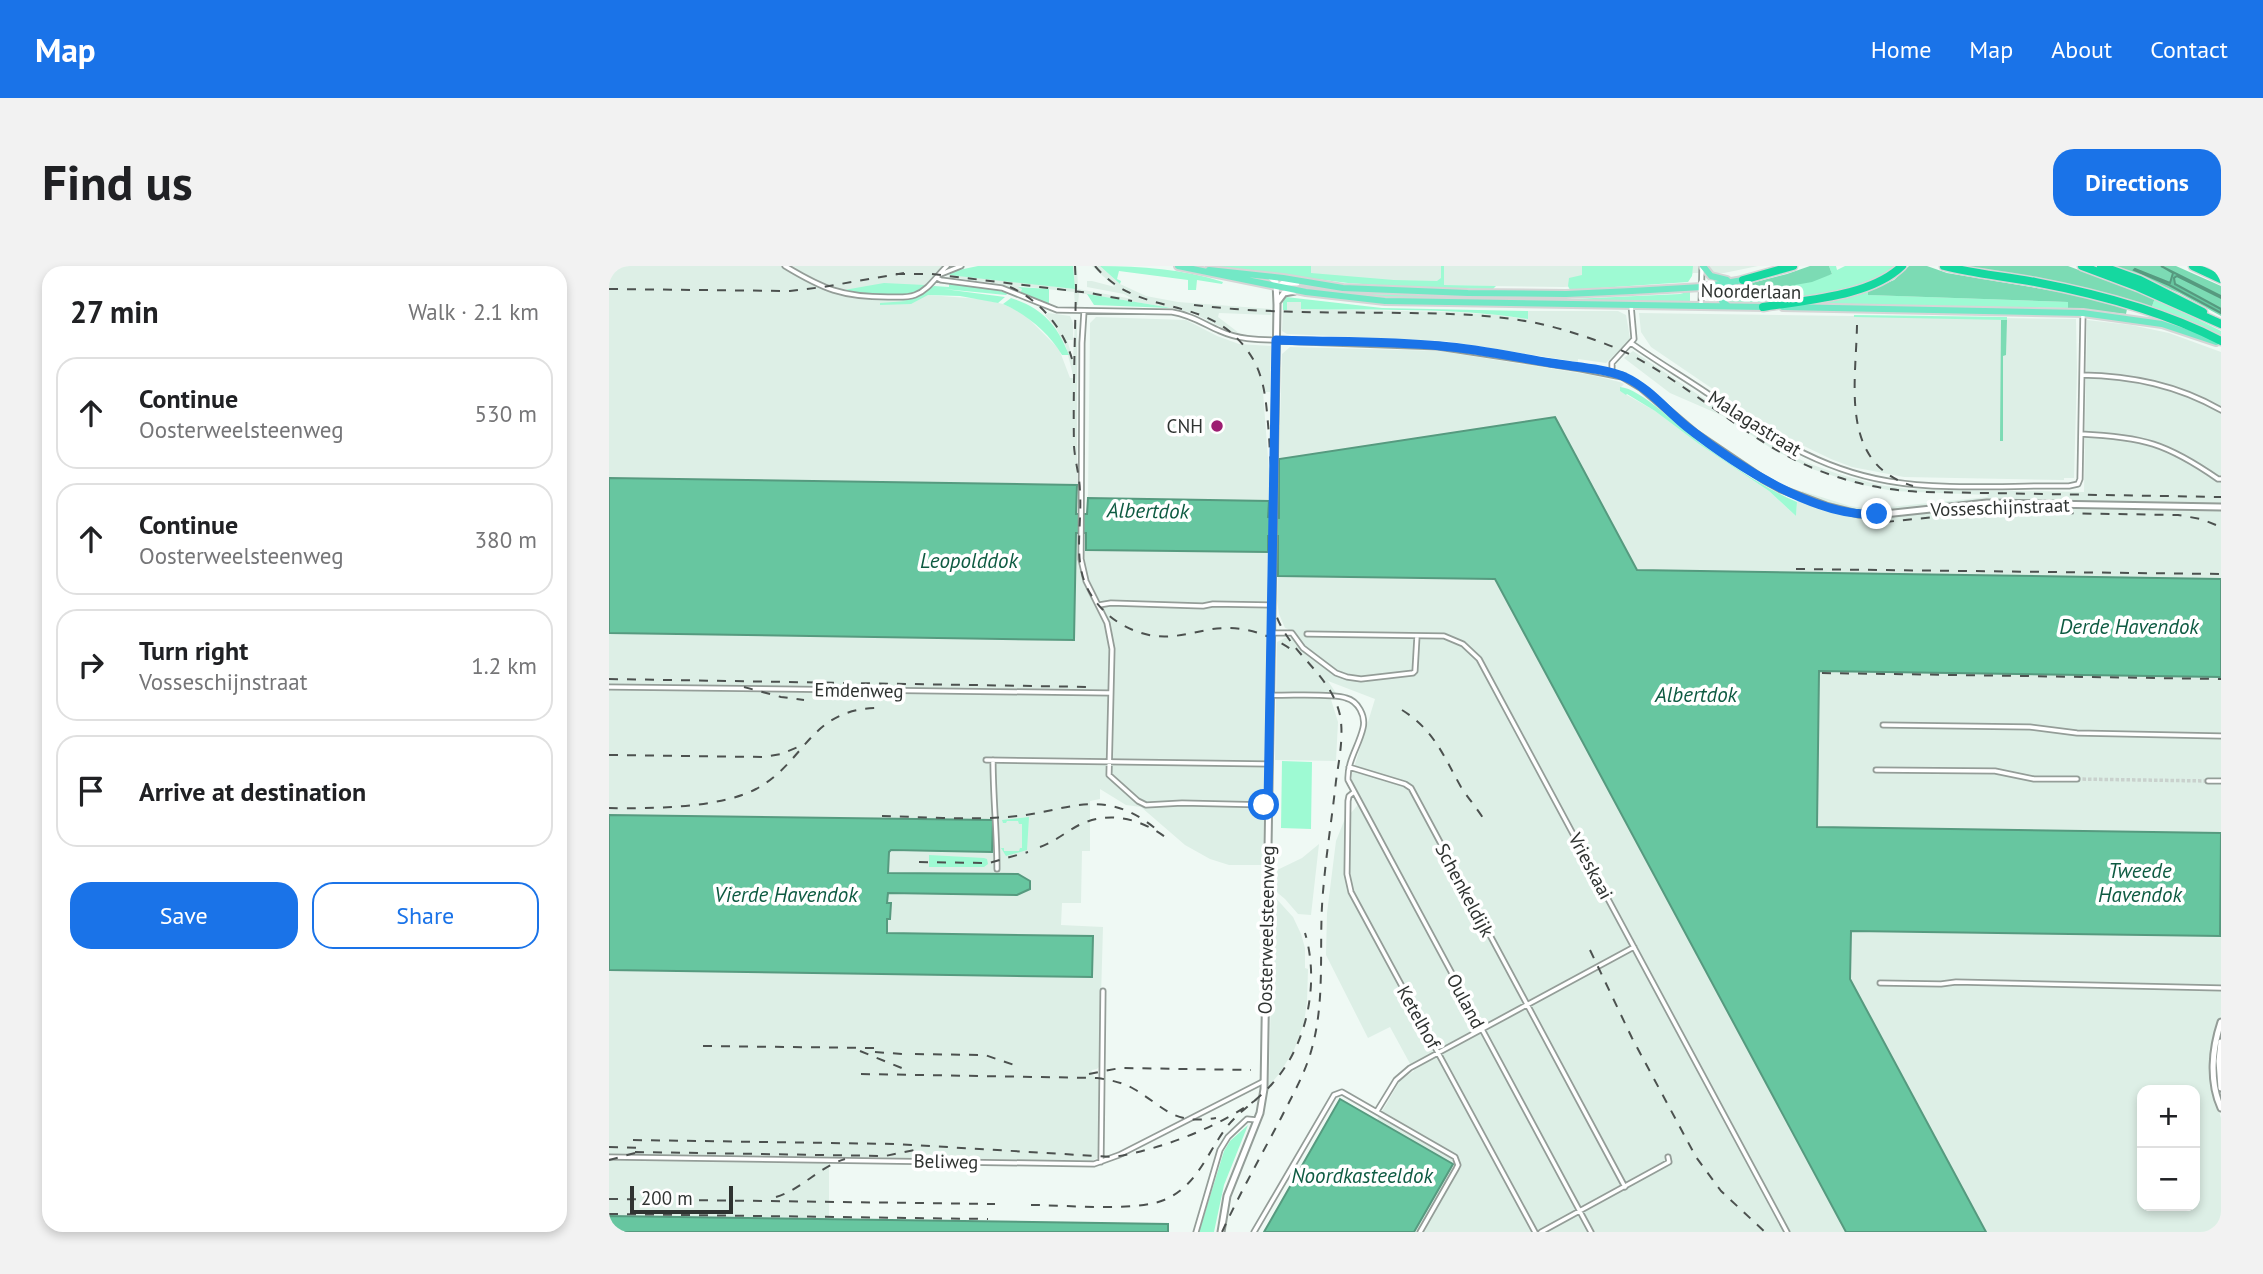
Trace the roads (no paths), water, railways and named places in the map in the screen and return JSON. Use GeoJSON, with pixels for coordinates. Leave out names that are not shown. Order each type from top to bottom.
{"type":"FeatureCollection","features":[{"type":"Feature","properties":{"kind":"highway","name":"Noorderlaan"},"geometry":{"type":"LineString","coordinates":[[1743,280],[1793,266]]}},
{"type":"Feature","properties":{"kind":"highway"},"geometry":{"type":"LineString","coordinates":[[1763,307],[1822,298],[1870,285],[1886,278],[1902,266]]}},
{"type":"Feature","properties":{"kind":"highway"},"geometry":{"type":"LineString","coordinates":[[1944,266],[2036,282],[2101,297],[2159,314],[2221,342]]}},
{"type":"Feature","properties":{"kind":"highway"},"geometry":{"type":"LineString","coordinates":[[2082,266],[2221,323]]}},
{"type":"Feature","properties":{"kind":"highway"},"geometry":{"type":"LineString","coordinates":[[2101,266],[2171,295],[2221,323]]}},
{"type":"Feature","properties":{"kind":"highway"},"geometry":{"type":"LineString","coordinates":[[2193,266],[2221,279]]}},
{"type":"Feature","properties":{"kind":"main road","name":"Noorderlaan"},"geometry":{"type":"LineString","coordinates":[[1177,266],[1315,284],[1406,292],[1566,294],[1702,287],[1743,280]]}},
{"type":"Feature","properties":{"kind":"main road","name":"Noorderlaan"},"geometry":{"type":"LineString","coordinates":[[1177,266],[1306,292],[1422,302],[2083,313],[2162,324],[2221,342]]}},
{"type":"Feature","properties":{"kind":"main road"},"geometry":{"type":"LineString","coordinates":[[1702,266],[1714,278],[1743,280]]}},
{"type":"Feature","properties":{"kind":"main road"},"geometry":{"type":"LineString","coordinates":[[1729,306],[1722,301],[1721,293],[1727,287],[1743,280]]}},
{"type":"Feature","properties":{"kind":"main road"},"geometry":{"type":"LineString","coordinates":[[1566,294],[1566,304]]}},
{"type":"Feature","properties":{"kind":"street"},"geometry":{"type":"LineString","coordinates":[[785,266],[824,288],[860,297],[913,296],[937,278],[947,266]]}},
{"type":"Feature","properties":{"kind":"street"},"geometry":{"type":"LineString","coordinates":[[941,274],[961,266]]}},
{"type":"Feature","properties":{"kind":"street"},"geometry":{"type":"LineString","coordinates":[[1701,306],[1702,266]]}},
{"type":"Feature","properties":{"kind":"street"},"geometry":{"type":"LineString","coordinates":[[937,278],[941,281],[1002,288],[1057,310],[1173,312],[1187,315],[1241,338],[1276,340],[1277,287],[1274,279],[1268,276]]}},
{"type":"Feature","properties":{"kind":"street","name":"Noorderlaan"},"geometry":{"type":"LineString","coordinates":[[1277,287],[1288,282],[1315,284]]}},
{"type":"Feature","properties":{"kind":"street"},"geometry":{"type":"LineString","coordinates":[[1276,304],[1284,293],[1306,292]]}},
{"type":"Feature","properties":{"kind":"street"},"geometry":{"type":"LineString","coordinates":[[1612,374],[1612,363],[1631,343],[1634,335],[1631,305]]}},
{"type":"Feature","properties":{"kind":"street"},"geometry":{"type":"LineString","coordinates":[[1084,311],[1081,514],[1083,571],[1107,623],[1112,649],[1109,775],[1146,805],[1268,805]]}},
{"type":"Feature","properties":{"kind":"street"},"geometry":{"type":"LineString","coordinates":[[2083,313],[2081,434],[2115,435],[2153,443],[2185,456],[2221,479]]}},
{"type":"Feature","properties":{"kind":"street","name":"Vosseschijnstraat"},"geometry":{"type":"LineString","coordinates":[[1276,340],[1438,346],[1622,376],[1642,388],[1695,433],[1763,479],[1808,500],[1851,513],[1875,515],[1987,503],[2221,507]]}},
{"type":"Feature","properties":{"kind":"street","name":"Oosterweelsteenweg"},"geometry":{"type":"LineString","coordinates":[[1221,1232],[1229,1190],[1257,1120],[1264,1081],[1276,340]]}},
{"type":"Feature","properties":{"kind":"street","name":"Malagastraat"},"geometry":{"type":"LineString","coordinates":[[1631,343],[1776,440],[1837,469],[1874,479],[1910,484],[2074,486],[2080,479],[2081,434]]}},
{"type":"Feature","properties":{"kind":"street"},"geometry":{"type":"LineString","coordinates":[[2082,375],[2118,376],[2152,382],[2221,410]]}},
{"type":"Feature","properties":{"kind":"street"},"geometry":{"type":"LineString","coordinates":[[1099,605],[1272,605]]}},
{"type":"Feature","properties":{"kind":"street"},"geometry":{"type":"LineString","coordinates":[[1271,633],[1292,633],[1303,648],[1336,673],[1361,679],[1413,673],[1417,635]]}},
{"type":"Feature","properties":{"kind":"street","name":"Vrieskaai"},"geometry":{"type":"LineString","coordinates":[[1307,634],[1444,636],[1455,639],[1472,650],[1787,1232]]}},
{"type":"Feature","properties":{"kind":"street","name":"Emdenweg"},"geometry":{"type":"LineString","coordinates":[[609,687],[1110,694]]}},
{"type":"Feature","properties":{"kind":"street"},"geometry":{"type":"LineString","coordinates":[[1270,695],[1343,697],[1357,705],[1363,715],[1364,726],[1349,767]]}},
{"type":"Feature","properties":{"kind":"street"},"geometry":{"type":"LineString","coordinates":[[1883,725],[2031,727],[2077,733],[2221,736]]}},
{"type":"Feature","properties":{"kind":"street"},"geometry":{"type":"LineString","coordinates":[[986,760],[1269,764]]}},
{"type":"Feature","properties":{"kind":"street"},"geometry":{"type":"LineString","coordinates":[[993,760],[997,869]]}},
{"type":"Feature","properties":{"kind":"street","name":"Ouland"},"geometry":{"type":"LineString","coordinates":[[1349,767],[1348,780],[1354,792],[1591,1232]]}},
{"type":"Feature","properties":{"kind":"street","name":"Schenkeldijk"},"geometry":{"type":"LineString","coordinates":[[1349,767],[1411,788],[1625,1187]]}},
{"type":"Feature","properties":{"kind":"street"},"geometry":{"type":"LineString","coordinates":[[1876,770],[1995,771],[2034,779],[2077,779]]}},
{"type":"Feature","properties":{"kind":"street"},"geometry":{"type":"LineString","coordinates":[[2208,781],[2221,781]]}},
{"type":"Feature","properties":{"kind":"street","name":"Ketelhof"},"geometry":{"type":"LineString","coordinates":[[1354,792],[1348,801],[1348,884],[1535,1232]]}},
{"type":"Feature","properties":{"kind":"street"},"geometry":{"type":"LineString","coordinates":[[1376,1111],[1402,1074],[1634,947]]}},
{"type":"Feature","properties":{"kind":"street"},"geometry":{"type":"LineString","coordinates":[[1880,983],[2221,988]]}},
{"type":"Feature","properties":{"kind":"street"},"geometry":{"type":"LineString","coordinates":[[1101,1162],[1103,991]]}},
{"type":"Feature","properties":{"kind":"street"},"geometry":{"type":"LineString","coordinates":[[2221,1022],[2214,1059],[2215,1085],[2221,1108]]}},
{"type":"Feature","properties":{"kind":"street"},"geometry":{"type":"LineString","coordinates":[[2221,1042],[2221,1088]]}},
{"type":"Feature","properties":{"kind":"street","name":"Beliweg"},"geometry":{"type":"LineString","coordinates":[[609,1157],[1094,1164],[1119,1155],[1264,1081]]}},
{"type":"Feature","properties":{"kind":"street"},"geometry":{"type":"LineString","coordinates":[[1249,1088],[1263,1096]]}},
{"type":"Feature","properties":{"kind":"street"},"geometry":{"type":"LineString","coordinates":[[1254,1232],[1334,1095],[1342,1092],[1451,1154],[1457,1161],[1456,1169],[1420,1232]]}},
{"type":"Feature","properties":{"kind":"street"},"geometry":{"type":"LineString","coordinates":[[1196,1232],[1213,1170],[1224,1142],[1247,1119],[1257,1120]]}},
{"type":"Feature","properties":{"kind":"street"},"geometry":{"type":"LineString","coordinates":[[1541,1232],[1669,1163],[1668,1157]]}},
{"type":"Feature","properties":{"kind":"water"},"geometry":{"type":"Polygon","coordinates":[[[2161,266],[2221,296],[2177,276],[2174,278],[2175,284],[2221,309],[2221,313],[2134,270],[2170,283],[2173,273],[2161,266]]]}},
{"type":"Feature","properties":{"kind":"water"},"geometry":{"type":"Polygon","coordinates":[[[1555,417],[1637,570],[2221,579],[2221,677],[1819,671],[1817,827],[2221,833],[2220,936],[1851,931],[1850,979],[1986,1232],[1846,1232],[1495,579],[1278,576],[1278,536],[1268,536],[1268,552],[1086,550],[1086,533],[1076,533],[1074,640],[609,633],[609,478],[1077,485],[1076,514],[1087,514],[1088,498],[1269,501],[1268,517],[1279,518],[1279,459],[1555,417]]]}},
{"type":"Feature","properties":{"kind":"water","name":"Vierde Havendok"},"geometry":{"type":"Polygon","coordinates":[[[609,815],[993,820],[992,852],[891,850],[888,873],[1018,874],[1030,881],[1030,889],[1017,895],[888,893],[887,903],[891,903],[887,933],[1093,936],[1092,977],[609,970],[609,815]]]}},
{"type":"Feature","properties":{"kind":"water","name":"Noordkasteeldok"},"geometry":{"type":"Polygon","coordinates":[[[1340,1099],[1453,1164],[1414,1232],[1264,1232],[1340,1099]]]}},
{"type":"Feature","properties":{"kind":"water"},"geometry":{"type":"Polygon","coordinates":[[[609,1216],[1168,1224],[1168,1232],[609,1232],[609,1216]]]}},
{"type":"Feature","properties":{"kind":"tunnel"},"geometry":{"type":"LineString","coordinates":[[2077,779],[2208,781]]}},
{"type":"Feature","properties":{"kind":"railway"},"geometry":{"type":"LineString","coordinates":[[1075,266],[1074,446],[1080,487],[1080,561],[1090,593],[1103,610],[1119,623],[1149,635],[1178,636],[1218,628],[1241,629],[1272,638],[1292,650]]}},
{"type":"Feature","properties":{"kind":"railway"},"geometry":{"type":"LineString","coordinates":[[1095,266],[1113,283],[1132,294],[1212,320],[1230,332],[1247,350],[1258,369],[1264,390],[1269,435],[1273,498],[1271,585],[1276,614],[1283,630],[1334,698],[1340,715],[1341,748],[1323,892],[1320,996],[1315,1038],[1300,1081],[1222,1232]]}},
{"type":"Feature","properties":{"kind":"railway"},"geometry":{"type":"LineString","coordinates":[[609,289],[790,291],[904,273]]}},
{"type":"Feature","properties":{"kind":"railway"},"geometry":{"type":"LineString","coordinates":[[896,274],[932,274],[1090,293],[1132,301]]}},
{"type":"Feature","properties":{"kind":"railway"},"geometry":{"type":"LineString","coordinates":[[1010,287],[1031,299],[1049,316],[1063,337],[1072,359]]}},
{"type":"Feature","properties":{"kind":"railway"},"geometry":{"type":"LineString","coordinates":[[1194,305],[1275,311],[1469,315],[1507,318],[1564,330],[1633,356],[1761,441],[1797,461],[1851,481],[1888,489],[2221,497]]}},
{"type":"Feature","properties":{"kind":"railway"},"geometry":{"type":"LineString","coordinates":[[1857,325],[1855,397],[1862,441],[1873,460],[1889,475],[1913,486]]}},
{"type":"Feature","properties":{"kind":"railway"},"geometry":{"type":"LineString","coordinates":[[1885,522],[1987,512],[2178,515],[2201,519],[2221,527]]}},
{"type":"Feature","properties":{"kind":"railway"},"geometry":{"type":"LineString","coordinates":[[1796,569],[2221,574]]}},
{"type":"Feature","properties":{"kind":"railway"},"geometry":{"type":"LineString","coordinates":[[1822,673],[2221,679]]}},
{"type":"Feature","properties":{"kind":"railway"},"geometry":{"type":"LineString","coordinates":[[609,679],[1091,687]]}},
{"type":"Feature","properties":{"kind":"railway"},"geometry":{"type":"LineString","coordinates":[[744,687],[804,700]]}},
{"type":"Feature","properties":{"kind":"railway"},"geometry":{"type":"LineString","coordinates":[[609,808],[705,804],[741,795],[773,778],[822,727],[854,711],[876,708]]}},
{"type":"Feature","properties":{"kind":"railway"},"geometry":{"type":"LineString","coordinates":[[1402,710],[1430,735],[1483,818]]}},
{"type":"Feature","properties":{"kind":"railway"},"geometry":{"type":"LineString","coordinates":[[609,755],[763,757],[798,747]]}},
{"type":"Feature","properties":{"kind":"railway"},"geometry":{"type":"LineString","coordinates":[[882,816],[992,818],[1101,804],[1136,815],[1156,829]]}},
{"type":"Feature","properties":{"kind":"railway"},"geometry":{"type":"LineString","coordinates":[[1040,847],[1079,825],[1102,818],[1137,822],[1169,840]]}},
{"type":"Feature","properties":{"kind":"railway"},"geometry":{"type":"LineString","coordinates":[[919,862],[989,863],[1028,852]]}},
{"type":"Feature","properties":{"kind":"railway"},"geometry":{"type":"LineString","coordinates":[[1031,1205],[1136,1206],[1164,1200],[1185,1187],[1226,1128],[1272,1084],[1294,1051],[1302,1033],[1310,993],[1311,972],[1305,933]]}},
{"type":"Feature","properties":{"kind":"railway"},"geometry":{"type":"LineString","coordinates":[[1590,950],[1632,1038],[1696,1157],[1721,1191],[1765,1232]]}},
{"type":"Feature","properties":{"kind":"railway"},"geometry":{"type":"LineString","coordinates":[[703,1046],[875,1048]]}},
{"type":"Feature","properties":{"kind":"railway"},"geometry":{"type":"LineString","coordinates":[[860,1051],[909,1071]]}},
{"type":"Feature","properties":{"kind":"railway"},"geometry":{"type":"LineString","coordinates":[[875,1052],[903,1054]]}},
{"type":"Feature","properties":{"kind":"railway"},"geometry":{"type":"LineString","coordinates":[[915,1054],[985,1055],[1017,1066]]}},
{"type":"Feature","properties":{"kind":"railway"},"geometry":{"type":"LineString","coordinates":[[1089,1074],[1120,1068],[1251,1070]]}},
{"type":"Feature","properties":{"kind":"railway"},"geometry":{"type":"LineString","coordinates":[[861,1074],[1097,1078],[1129,1087],[1180,1117],[1201,1120],[1216,1118]]}},
{"type":"Feature","properties":{"kind":"railway"},"geometry":{"type":"LineString","coordinates":[[633,1140],[896,1144],[1113,1157],[1150,1149],[1188,1136],[1225,1119],[1257,1099]]}},
{"type":"Feature","properties":{"kind":"railway"},"geometry":{"type":"LineString","coordinates":[[609,1147],[644,1148]]}},
{"type":"Feature","properties":{"kind":"railway"},"geometry":{"type":"LineString","coordinates":[[635,1152],[885,1156],[915,1150]]}},
{"type":"Feature","properties":{"kind":"railway"},"geometry":{"type":"LineString","coordinates":[[609,1160],[635,1153]]}},
{"type":"Feature","properties":{"kind":"railway"},"geometry":{"type":"LineString","coordinates":[[776,1197],[845,1159]]}},
{"type":"Feature","properties":{"kind":"railway"},"geometry":{"type":"LineString","coordinates":[[609,1199],[995,1204]]}},
{"type":"Feature","properties":{"kind":"railway"},"geometry":{"type":"LineString","coordinates":[[609,1214],[988,1219]]}},
{"type":"Feature","properties":{"kind":"place","name":"CNH"},"geometry":{"type":"Point","coordinates":[1217,426]}},
{"type":"Feature","properties":{"kind":"water label","name":"Albertdok"},"geometry":{"type":"Point","coordinates":[1148,511]}},
{"type":"Feature","properties":{"kind":"water label","name":"Leopolddok"},"geometry":{"type":"Point","coordinates":[969,561]}},
{"type":"Feature","properties":{"kind":"water label","name":"Derde Havendok"},"geometry":{"type":"Point","coordinates":[2129,627]}},
{"type":"Feature","properties":{"kind":"water label","name":"Albertdok"},"geometry":{"type":"Point","coordinates":[1696,695]}},
{"type":"Feature","properties":{"kind":"water label","name":"Tweede Havendok"},"geometry":{"type":"Point","coordinates":[2140,883]}}]}
